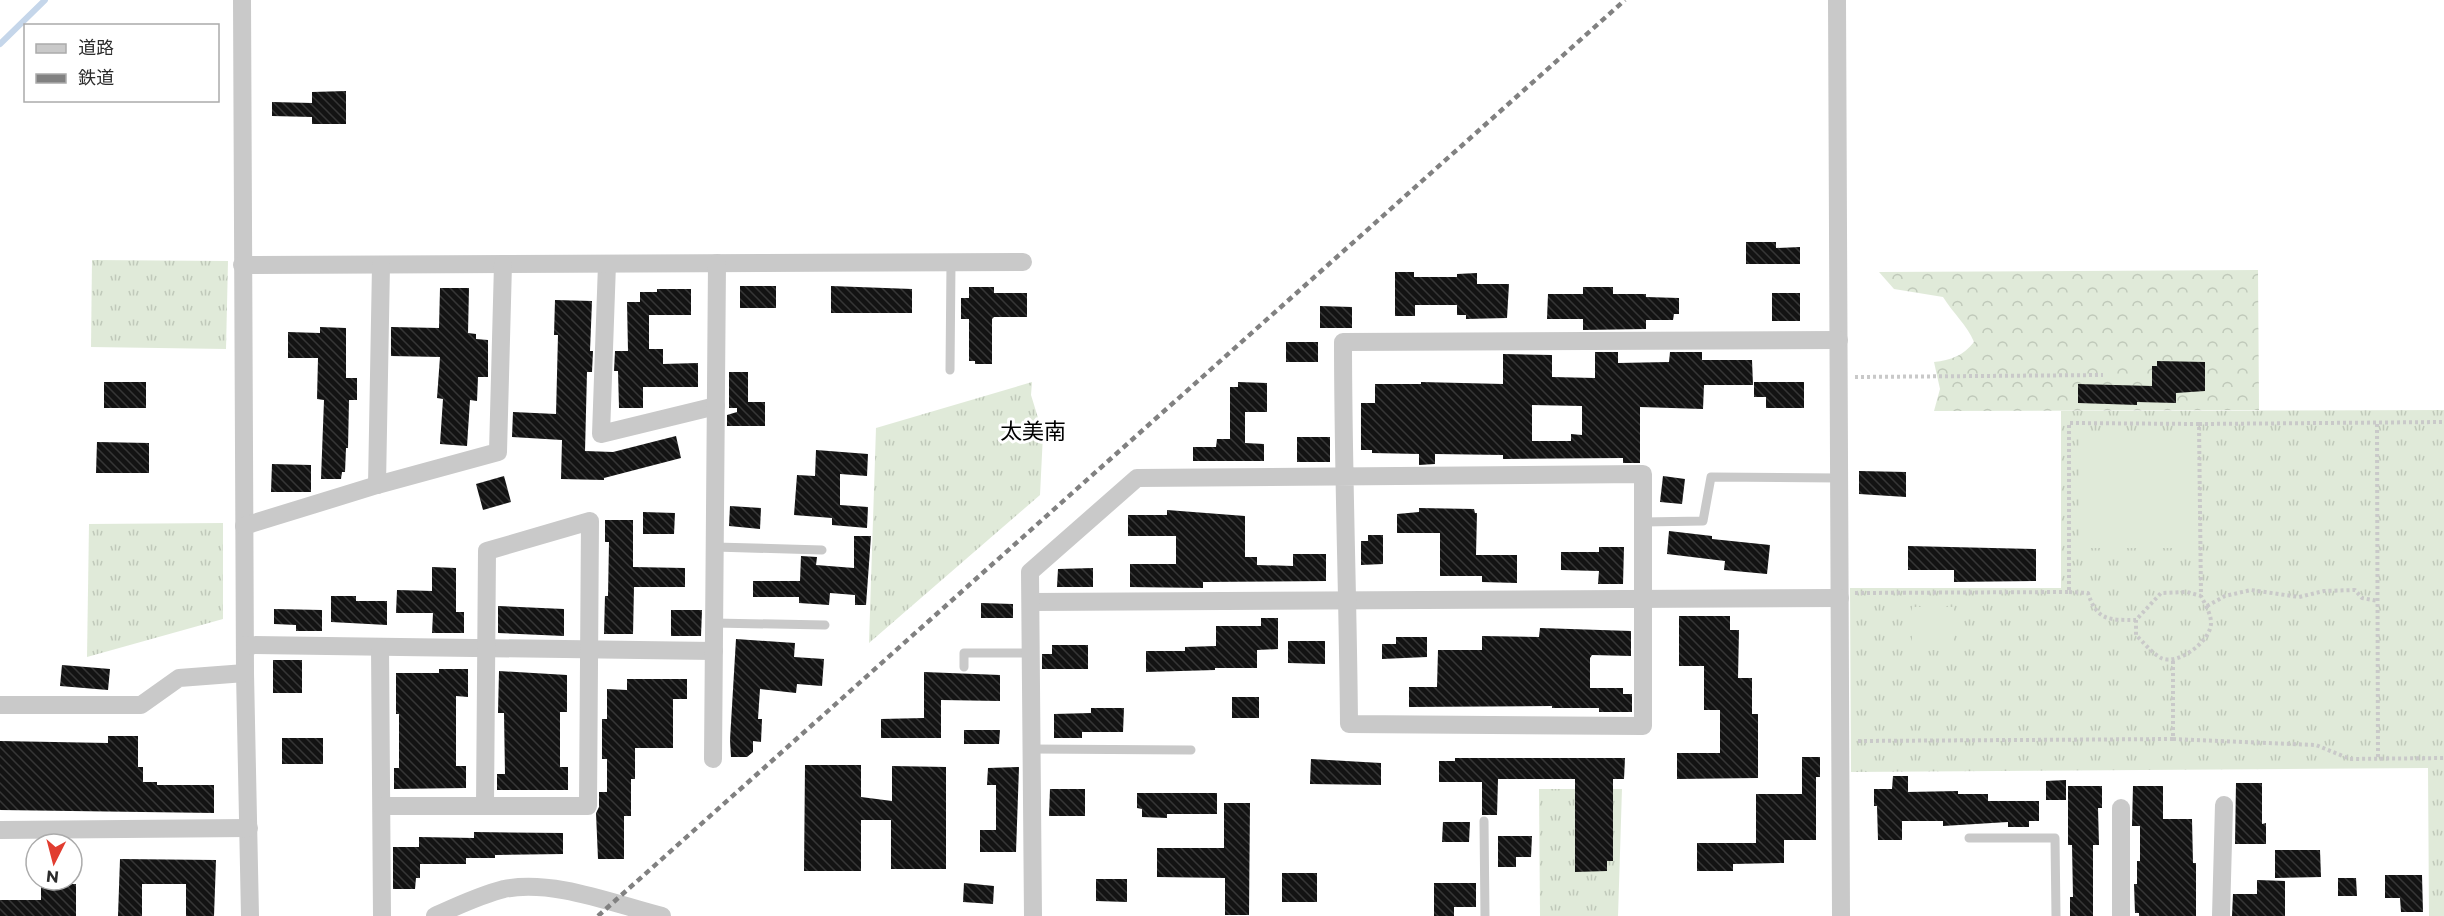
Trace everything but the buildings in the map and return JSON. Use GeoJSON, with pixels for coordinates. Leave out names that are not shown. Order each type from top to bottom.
{"type":"FeatureCollection","features":[{"type":"Feature","properties":{"kind":"street"},"geometry":{"type":"LineString","coordinates":[[242,0],[245,673],[250,916]]}},
{"type":"Feature","properties":{"kind":"street"},"geometry":{"type":"LineString","coordinates":[[1837,0],[1841,916]]}},
{"type":"Feature","properties":{"kind":"street"},"geometry":{"type":"LineString","coordinates":[[242,265],[1023,262]]}},
{"type":"Feature","properties":{"kind":"street"},"geometry":{"type":"LineString","coordinates":[[713,759],[717,263]]}},
{"type":"Feature","properties":{"kind":"street"},"geometry":{"type":"LineString","coordinates":[[244,526],[377,485],[498,452],[503,264]]}},
{"type":"Feature","properties":{"kind":"street"},"geometry":{"type":"LineString","coordinates":[[606,264],[601,434],[716,406]]}},
{"type":"Feature","properties":{"kind":"street"},"geometry":{"type":"LineString","coordinates":[[377,485],[381,265]]}},
{"type":"Feature","properties":{"kind":"street"},"geometry":{"type":"LineString","coordinates":[[1033,916],[1030,572],[1137,478],[1343,478],[1643,474],[1643,726],[1349,724],[1348,600],[1343,478],[1343,342],[1839,340]]}},
{"type":"Feature","properties":{"kind":"street"},"geometry":{"type":"LineString","coordinates":[[382,806],[485,806],[588,806],[590,521],[487,550],[485,806]]}},
{"type":"Feature","properties":{"kind":"street"},"geometry":{"type":"LineString","coordinates":[[1030,602],[1840,596]]}},
{"type":"Feature","properties":{"kind":"street"},"geometry":{"type":"LineString","coordinates":[[245,645],[714,651]]}},
{"type":"Feature","properties":{"kind":"street"},"geometry":{"type":"LineString","coordinates":[[381,647],[381,916]]}},
{"type":"Feature","properties":{"kind":"street"},"geometry":{"type":"LineString","coordinates":[[0,705],[141,705],[179,678],[245,673]]}},
{"type":"Feature","properties":{"kind":"street"},"geometry":{"type":"LineString","coordinates":[[2222,916],[2224,805]]}},
{"type":"Feature","properties":{"kind":"street"},"geometry":{"type":"LineString","coordinates":[[2121,808],[2121,916]]}},
{"type":"Feature","properties":{"kind":"street"},"geometry":{"type":"LineString","coordinates":[[0,830],[249,828]]}},
{"type":"Feature","properties":{"kind":"street"},"geometry":{"type":"LineString","coordinates":[[435,916],[484,895],[524,887],[562,890],[662,916]]}},
{"type":"Feature","properties":{"kind":"lane"},"geometry":{"type":"LineString","coordinates":[[950,370],[951,263]]}},
{"type":"Feature","properties":{"kind":"lane"},"geometry":{"type":"LineString","coordinates":[[1643,522],[1703,521],[1712,477],[1839,478]]}},
{"type":"Feature","properties":{"kind":"lane"},"geometry":{"type":"LineString","coordinates":[[715,547],[822,549]]}},
{"type":"Feature","properties":{"kind":"lane"},"geometry":{"type":"LineString","coordinates":[[714,623],[825,625]]}},
{"type":"Feature","properties":{"kind":"lane"},"geometry":{"type":"LineString","coordinates":[[964,667],[964,653],[1030,653]]}},
{"type":"Feature","properties":{"kind":"lane"},"geometry":{"type":"LineString","coordinates":[[1031,749],[1191,750]]}},
{"type":"Feature","properties":{"kind":"lane"},"geometry":{"type":"LineString","coordinates":[[1484,821],[1485,916]]}},
{"type":"Feature","properties":{"kind":"lane"},"geometry":{"type":"LineString","coordinates":[[1969,838],[2055,837],[2056,916]]}},
{"type":"Feature","properties":{"kind":"path"},"geometry":{"type":"LineString","coordinates":[[1839,377],[2103,375]]}},
{"type":"Feature","properties":{"kind":"path"},"geometry":{"type":"LineString","coordinates":[[2069,592],[2069,423],[2377,424],[2444,422]]}},
{"type":"Feature","properties":{"kind":"path"},"geometry":{"type":"LineString","coordinates":[[2199,424],[2201,596],[2207,606],[2211,623],[2201,644],[2190,652],[2173,659],[2162,658],[2136,635],[2136,620],[2162,593],[2187,592],[2201,596]]}},
{"type":"Feature","properties":{"kind":"path"},"geometry":{"type":"LineString","coordinates":[[2377,424],[2378,758]]}},
{"type":"Feature","properties":{"kind":"path"},"geometry":{"type":"LineString","coordinates":[[2207,606],[2225,596],[2251,590],[2299,597],[2324,591],[2355,590],[2362,598],[2378,601]]}},
{"type":"Feature","properties":{"kind":"path"},"geometry":{"type":"LineString","coordinates":[[1840,596],[2088,593],[2095,610],[2108,619],[2136,620]]}},
{"type":"Feature","properties":{"kind":"path"},"geometry":{"type":"LineString","coordinates":[[2173,659],[2173,739]]}},
{"type":"Feature","properties":{"kind":"path"},"geometry":{"type":"LineString","coordinates":[[1840,741],[2173,739],[2316,745],[2350,759],[2444,758]]}},
{"type":"Feature","properties":{"kind":"green space"},"geometry":{"type":"Polygon","coordinates":[[[92,260],[228,261],[226,349],[91,347],[92,260]]]}},
{"type":"Feature","properties":{"kind":"green space"},"geometry":{"type":"Polygon","coordinates":[[[2258,270],[2259,410],[1934,411],[1940,389],[1934,362],[1946,360],[1966,351],[1974,342],[1968,330],[1943,297],[1894,289],[1879,272],[2258,270]]]}},
{"type":"Feature","properties":{"kind":"green space"},"geometry":{"type":"Polygon","coordinates":[[[1032,382],[1031,395],[1043,434],[1040,495],[869,643],[876,428],[1032,382]]]}},
{"type":"Feature","properties":{"kind":"green space"},"geometry":{"type":"Polygon","coordinates":[[[2444,410],[2444,916],[2429,916],[2428,768],[1851,772],[1850,588],[2061,588],[2061,411],[2444,410]]]}},
{"type":"Feature","properties":{"kind":"green space"},"geometry":{"type":"Polygon","coordinates":[[[2079,438],[2192,438],[2192,548],[2079,548],[2079,438]]]}},
{"type":"Feature","properties":{"kind":"green space"},"geometry":{"type":"Polygon","coordinates":[[[223,523],[223,619],[87,657],[89,524],[223,523]]]}},
{"type":"Feature","properties":{"kind":"green space"},"geometry":{"type":"Polygon","coordinates":[[[1912,607],[1954,607],[1954,650],[1912,650],[1912,607]]]}},
{"type":"Feature","properties":{"kind":"green space"},"geometry":{"type":"Polygon","coordinates":[[[1539,789],[1622,789],[1618,916],[1540,916],[1539,789]]]}},
{"type":"Feature","properties":{"kind":"waterway"},"geometry":{"type":"LineString","coordinates":[[0,44],[45,0]]}},
{"type":"Feature","properties":{"kind":"railway"},"geometry":{"type":"LineString","coordinates":[[598,916],[1625,0]]}},
{"type":"Feature","properties":{"kind":"district","name":"太美南"},"geometry":{"type":"Point","coordinates":[1033,431]}}]}
